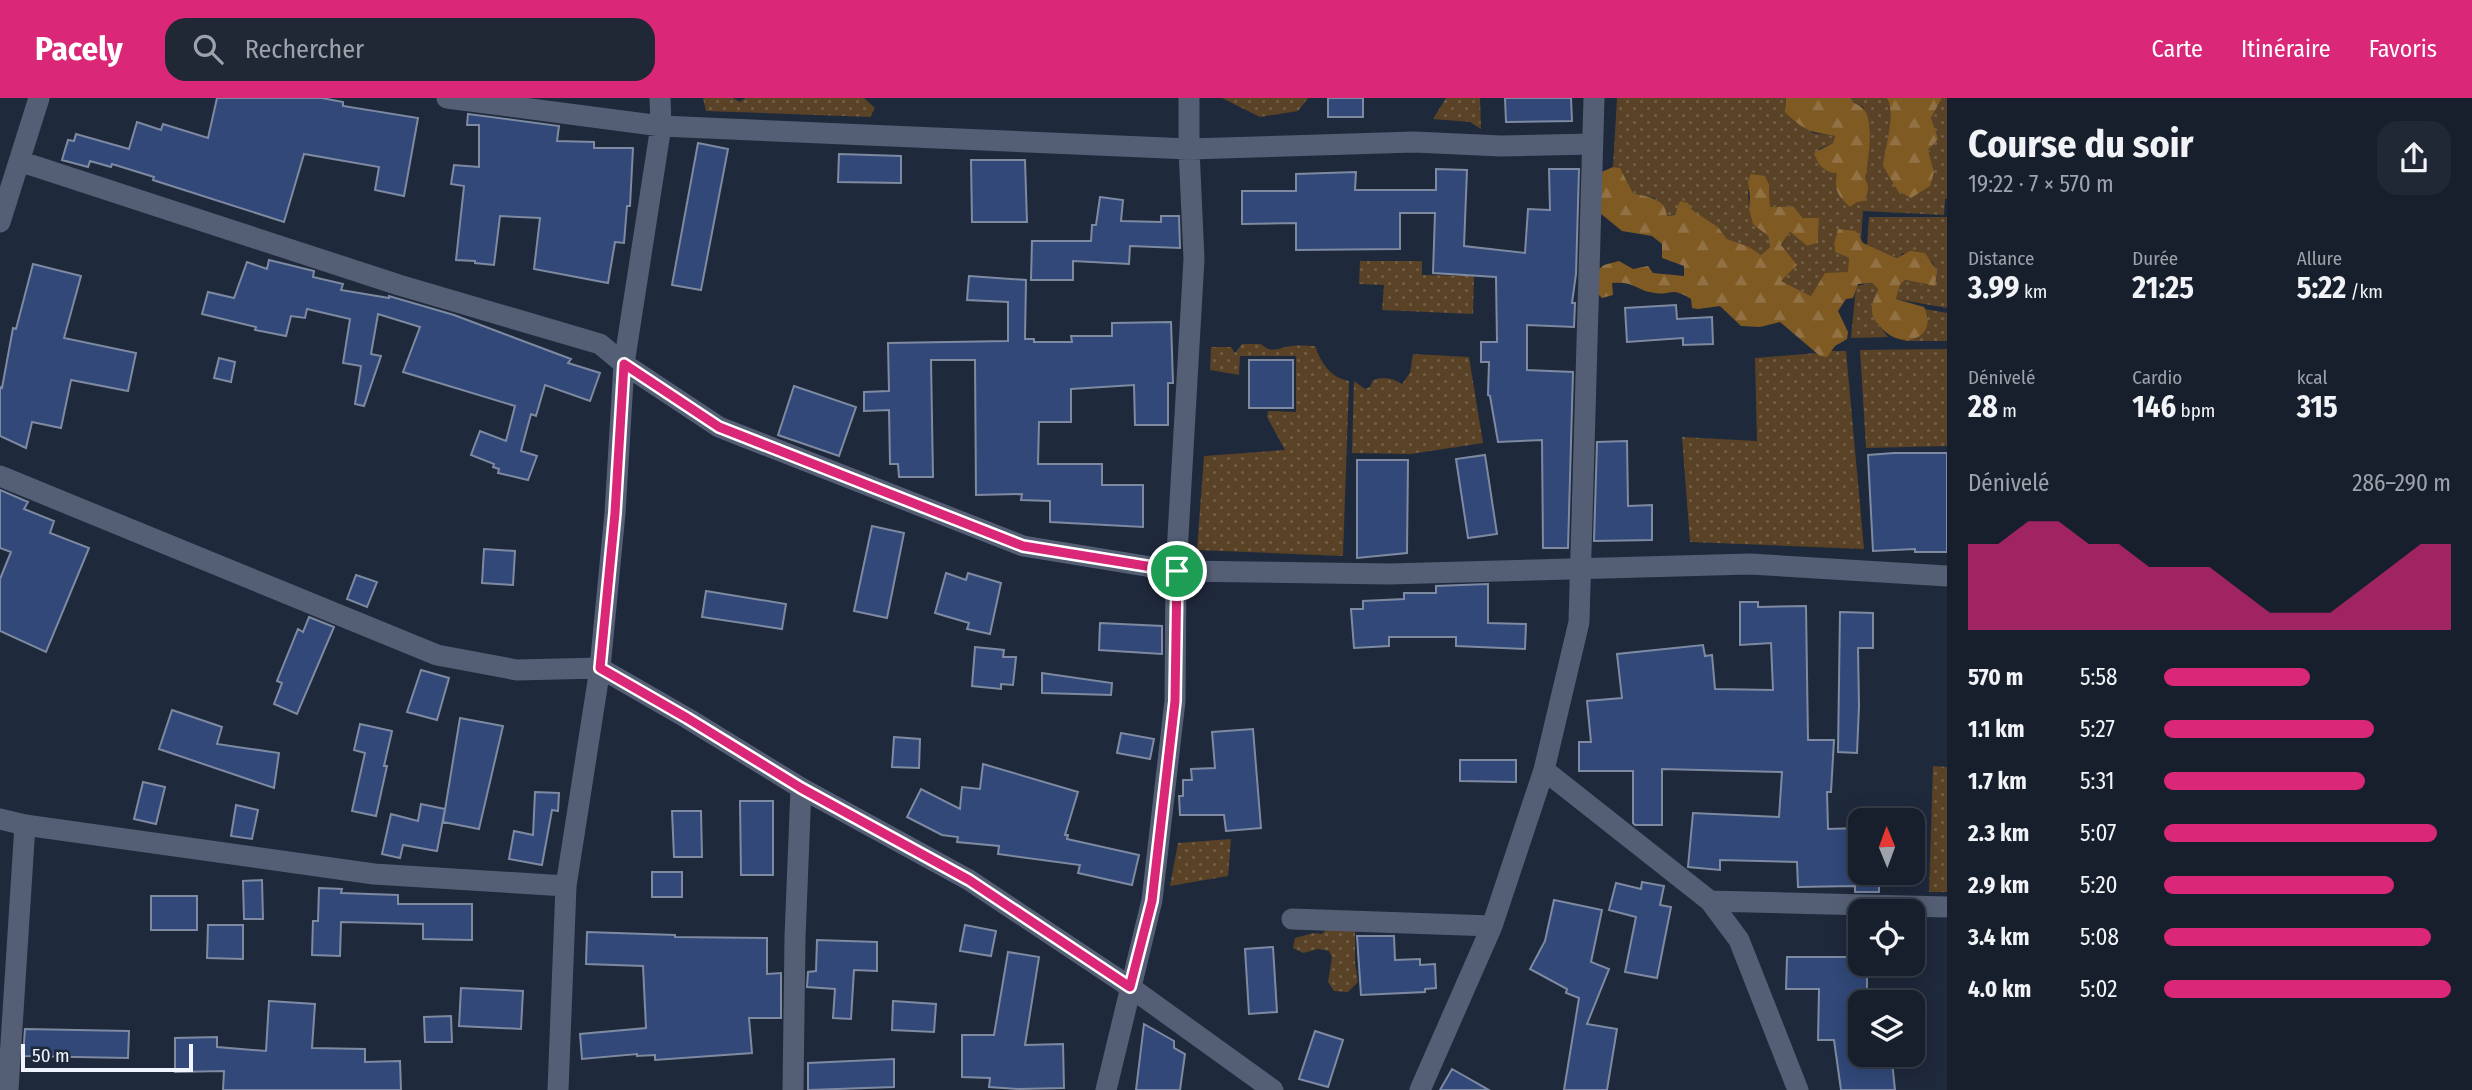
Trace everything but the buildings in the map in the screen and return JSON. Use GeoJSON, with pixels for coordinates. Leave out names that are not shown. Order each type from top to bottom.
{"type":"FeatureCollection","features":[{"type":"Feature","properties":{"kind":"street"},"geometry":{"type":"LineString","coordinates":[[0,222],[5,188],[19,161],[39,98]]}},
{"type":"Feature","properties":{"kind":"street"},"geometry":{"type":"LineString","coordinates":[[447,98],[661,126],[1189,149],[1414,142],[1592,144]]}},
{"type":"Feature","properties":{"kind":"street"},"geometry":{"type":"LineString","coordinates":[[558,1090],[566,886],[600,668],[615,513],[624,364],[661,126],[660,98]]}},
{"type":"Feature","properties":{"kind":"street"},"geometry":{"type":"LineString","coordinates":[[1106,1090],[1152,901],[1175,701],[1177,571],[1194,258],[1189,98]]}},
{"type":"Feature","properties":{"kind":"street"},"geometry":{"type":"LineString","coordinates":[[1420,1090],[1492,926],[1544,771],[1579,622],[1594,98]]}},
{"type":"Feature","properties":{"kind":"street"},"geometry":{"type":"LineString","coordinates":[[19,161],[400,285],[600,344],[624,364],[719,427],[1023,546],[1177,571],[1388,574],[1750,564],[1947,576]]}},
{"type":"Feature","properties":{"kind":"street"},"geometry":{"type":"LineString","coordinates":[[0,476],[437,654],[517,670],[600,668],[801,788],[969,880],[1130,987],[1273,1090]]}},
{"type":"Feature","properties":{"kind":"street"},"geometry":{"type":"LineString","coordinates":[[1544,771],[1710,901],[1739,940],[1798,1090]]}},
{"type":"Feature","properties":{"kind":"street"},"geometry":{"type":"LineString","coordinates":[[793,1090],[801,788]]}},
{"type":"Feature","properties":{"kind":"street"},"geometry":{"type":"LineString","coordinates":[[0,819],[25,825],[374,874],[566,886]]}},
{"type":"Feature","properties":{"kind":"street"},"geometry":{"type":"LineString","coordinates":[[8,1090],[25,825]]}},
{"type":"Feature","properties":{"kind":"street"},"geometry":{"type":"LineString","coordinates":[[1710,901],[1947,907]]}},
{"type":"Feature","properties":{"kind":"street"},"geometry":{"type":"LineString","coordinates":[[1292,919],[1492,926]]}},
{"type":"Feature","properties":{"kind":"shaded area"},"geometry":{"type":"Polygon","coordinates":[[[703,98],[733,98],[740,102],[745,98],[864,98],[875,108],[870,117],[706,111],[703,98]]]}},
{"type":"Feature","properties":{"kind":"shaded area"},"geometry":{"type":"Polygon","coordinates":[[[1222,98],[1308,98],[1298,111],[1260,117],[1222,98]]]}},
{"type":"Feature","properties":{"kind":"shaded area"},"geometry":{"type":"Polygon","coordinates":[[[1446,98],[1480,98],[1481,129],[1470,122],[1433,119],[1446,98]]]}},
{"type":"Feature","properties":{"kind":"shaded area"},"geometry":{"type":"Polygon","coordinates":[[[1617,98],[1786,98],[1785,105],[1813,133],[1835,136],[1833,143],[1819,149],[1838,173],[1838,192],[1851,207],[1866,170],[1869,147],[1863,107],[1851,101],[1851,98],[1887,98],[1890,120],[1884,160],[1934,172],[1928,151],[1932,144],[1931,118],[1942,98],[1947,98],[1947,199],[1944,215],[1863,211],[1861,241],[1839,229],[1834,244],[1835,252],[1849,258],[1849,272],[1811,296],[1780,281],[1781,246],[1790,232],[1807,246],[1818,243],[1819,218],[1803,218],[1793,206],[1770,207],[1769,185],[1748,190],[1749,209],[1768,236],[1770,247],[1761,255],[1727,239],[1718,227],[1691,210],[1687,203],[1674,215],[1667,216],[1655,198],[1633,193],[1620,168],[1613,167],[1617,98]]]}},
{"type":"Feature","properties":{"kind":"shaded area"},"geometry":{"type":"Polygon","coordinates":[[[1869,217],[1947,217],[1947,308],[1896,299],[1900,285],[1905,280],[1928,285],[1934,264],[1929,259],[1903,253],[1898,258],[1867,245],[1869,217]]]}},
{"type":"Feature","properties":{"kind":"shaded area"},"geometry":{"type":"Polygon","coordinates":[[[1360,261],[1422,261],[1422,275],[1474,276],[1473,314],[1382,310],[1384,285],[1359,284],[1360,261]]]}},
{"type":"Feature","properties":{"kind":"shaded area"},"geometry":{"type":"Polygon","coordinates":[[[1872,283],[1878,289],[1874,314],[1888,337],[1851,338],[1856,286],[1872,283]]]}},
{"type":"Feature","properties":{"kind":"shaded area"},"geometry":{"type":"Polygon","coordinates":[[[1925,309],[1947,313],[1947,341],[1902,341],[1917,338],[1928,316],[1925,309]]]}},
{"type":"Feature","properties":{"kind":"shaded area"},"geometry":{"type":"Polygon","coordinates":[[[1242,344],[1261,344],[1272,350],[1315,346],[1328,369],[1337,377],[1349,381],[1343,556],[1197,550],[1204,456],[1285,450],[1267,417],[1268,411],[1296,412],[1296,356],[1240,356],[1239,375],[1210,370],[1211,347],[1231,347],[1235,353],[1242,344]]]}},
{"type":"Feature","properties":{"kind":"shaded area"},"geometry":{"type":"Polygon","coordinates":[[[1947,349],[1947,446],[1866,448],[1860,350],[1947,349]]]}},
{"type":"Feature","properties":{"kind":"shaded area"},"geometry":{"type":"Polygon","coordinates":[[[1830,351],[1846,351],[1864,549],[1690,542],[1682,437],[1757,441],[1755,358],[1817,353],[1821,356],[1830,351]]]}},
{"type":"Feature","properties":{"kind":"shaded area"},"geometry":{"type":"Polygon","coordinates":[[[1413,354],[1469,357],[1483,443],[1411,454],[1352,453],[1354,381],[1365,389],[1370,387],[1373,380],[1380,378],[1392,379],[1402,384],[1410,373],[1413,354]]]}},
{"type":"Feature","properties":{"kind":"shaded area"},"geometry":{"type":"Polygon","coordinates":[[[1933,766],[1947,767],[1947,892],[1929,892],[1933,766]]]}},
{"type":"Feature","properties":{"kind":"shaded area"},"geometry":{"type":"Polygon","coordinates":[[[1231,839],[1228,876],[1170,886],[1178,843],[1231,839]]]}},
{"type":"Feature","properties":{"kind":"shaded area"},"geometry":{"type":"Polygon","coordinates":[[[1330,926],[1355,930],[1358,982],[1348,992],[1334,991],[1328,982],[1332,957],[1329,951],[1318,949],[1303,953],[1293,948],[1295,938],[1314,933],[1322,934],[1330,926]]]}},
{"type":"Feature","properties":{"kind":"green space"},"geometry":{"type":"Polygon","coordinates":[[[1786,98],[1851,98],[1851,101],[1864,109],[1870,134],[1865,179],[1868,190],[1864,201],[1850,207],[1839,196],[1836,189],[1837,173],[1822,168],[1814,153],[1833,143],[1835,136],[1813,131],[1797,123],[1785,112],[1786,98]]]}},
{"type":"Feature","properties":{"kind":"green space"},"geometry":{"type":"Polygon","coordinates":[[[1887,98],[1942,98],[1931,118],[1938,139],[1928,150],[1934,172],[1930,186],[1911,198],[1898,191],[1883,166],[1890,123],[1887,98]]]}},
{"type":"Feature","properties":{"kind":"green space"},"geometry":{"type":"Polygon","coordinates":[[[1613,167],[1620,168],[1633,193],[1659,202],[1666,210],[1667,216],[1675,215],[1680,201],[1688,203],[1692,210],[1718,227],[1727,239],[1749,247],[1761,255],[1770,247],[1768,236],[1753,224],[1749,209],[1748,181],[1751,174],[1765,176],[1769,185],[1770,207],[1793,206],[1803,218],[1819,218],[1818,243],[1807,246],[1790,232],[1781,245],[1797,265],[1781,281],[1811,296],[1825,273],[1848,272],[1849,258],[1835,252],[1838,229],[1856,231],[1863,243],[1897,258],[1910,251],[1925,253],[1937,271],[1935,286],[1905,280],[1900,285],[1896,299],[1924,307],[1928,318],[1927,327],[1923,334],[1907,340],[1888,334],[1873,315],[1872,305],[1878,289],[1872,283],[1858,284],[1853,298],[1846,299],[1838,311],[1848,332],[1847,339],[1835,346],[1827,357],[1820,356],[1780,322],[1760,327],[1741,326],[1720,306],[1692,308],[1691,299],[1679,293],[1661,294],[1626,283],[1612,283],[1613,295],[1602,298],[1597,293],[1598,270],[1604,265],[1619,261],[1633,269],[1648,266],[1653,273],[1684,276],[1684,266],[1662,258],[1662,244],[1652,236],[1622,231],[1600,213],[1599,173],[1613,167]]]}},
{"type":"Feature","properties":{"kind":"route"},"geometry":{"type":"LineString","coordinates":[[624,364],[719,427],[848,480],[1023,546],[1177,571],[1175,701],[1152,901],[1130,987],[969,880],[801,788],[600,668],[615,513],[624,364]]}}]}
